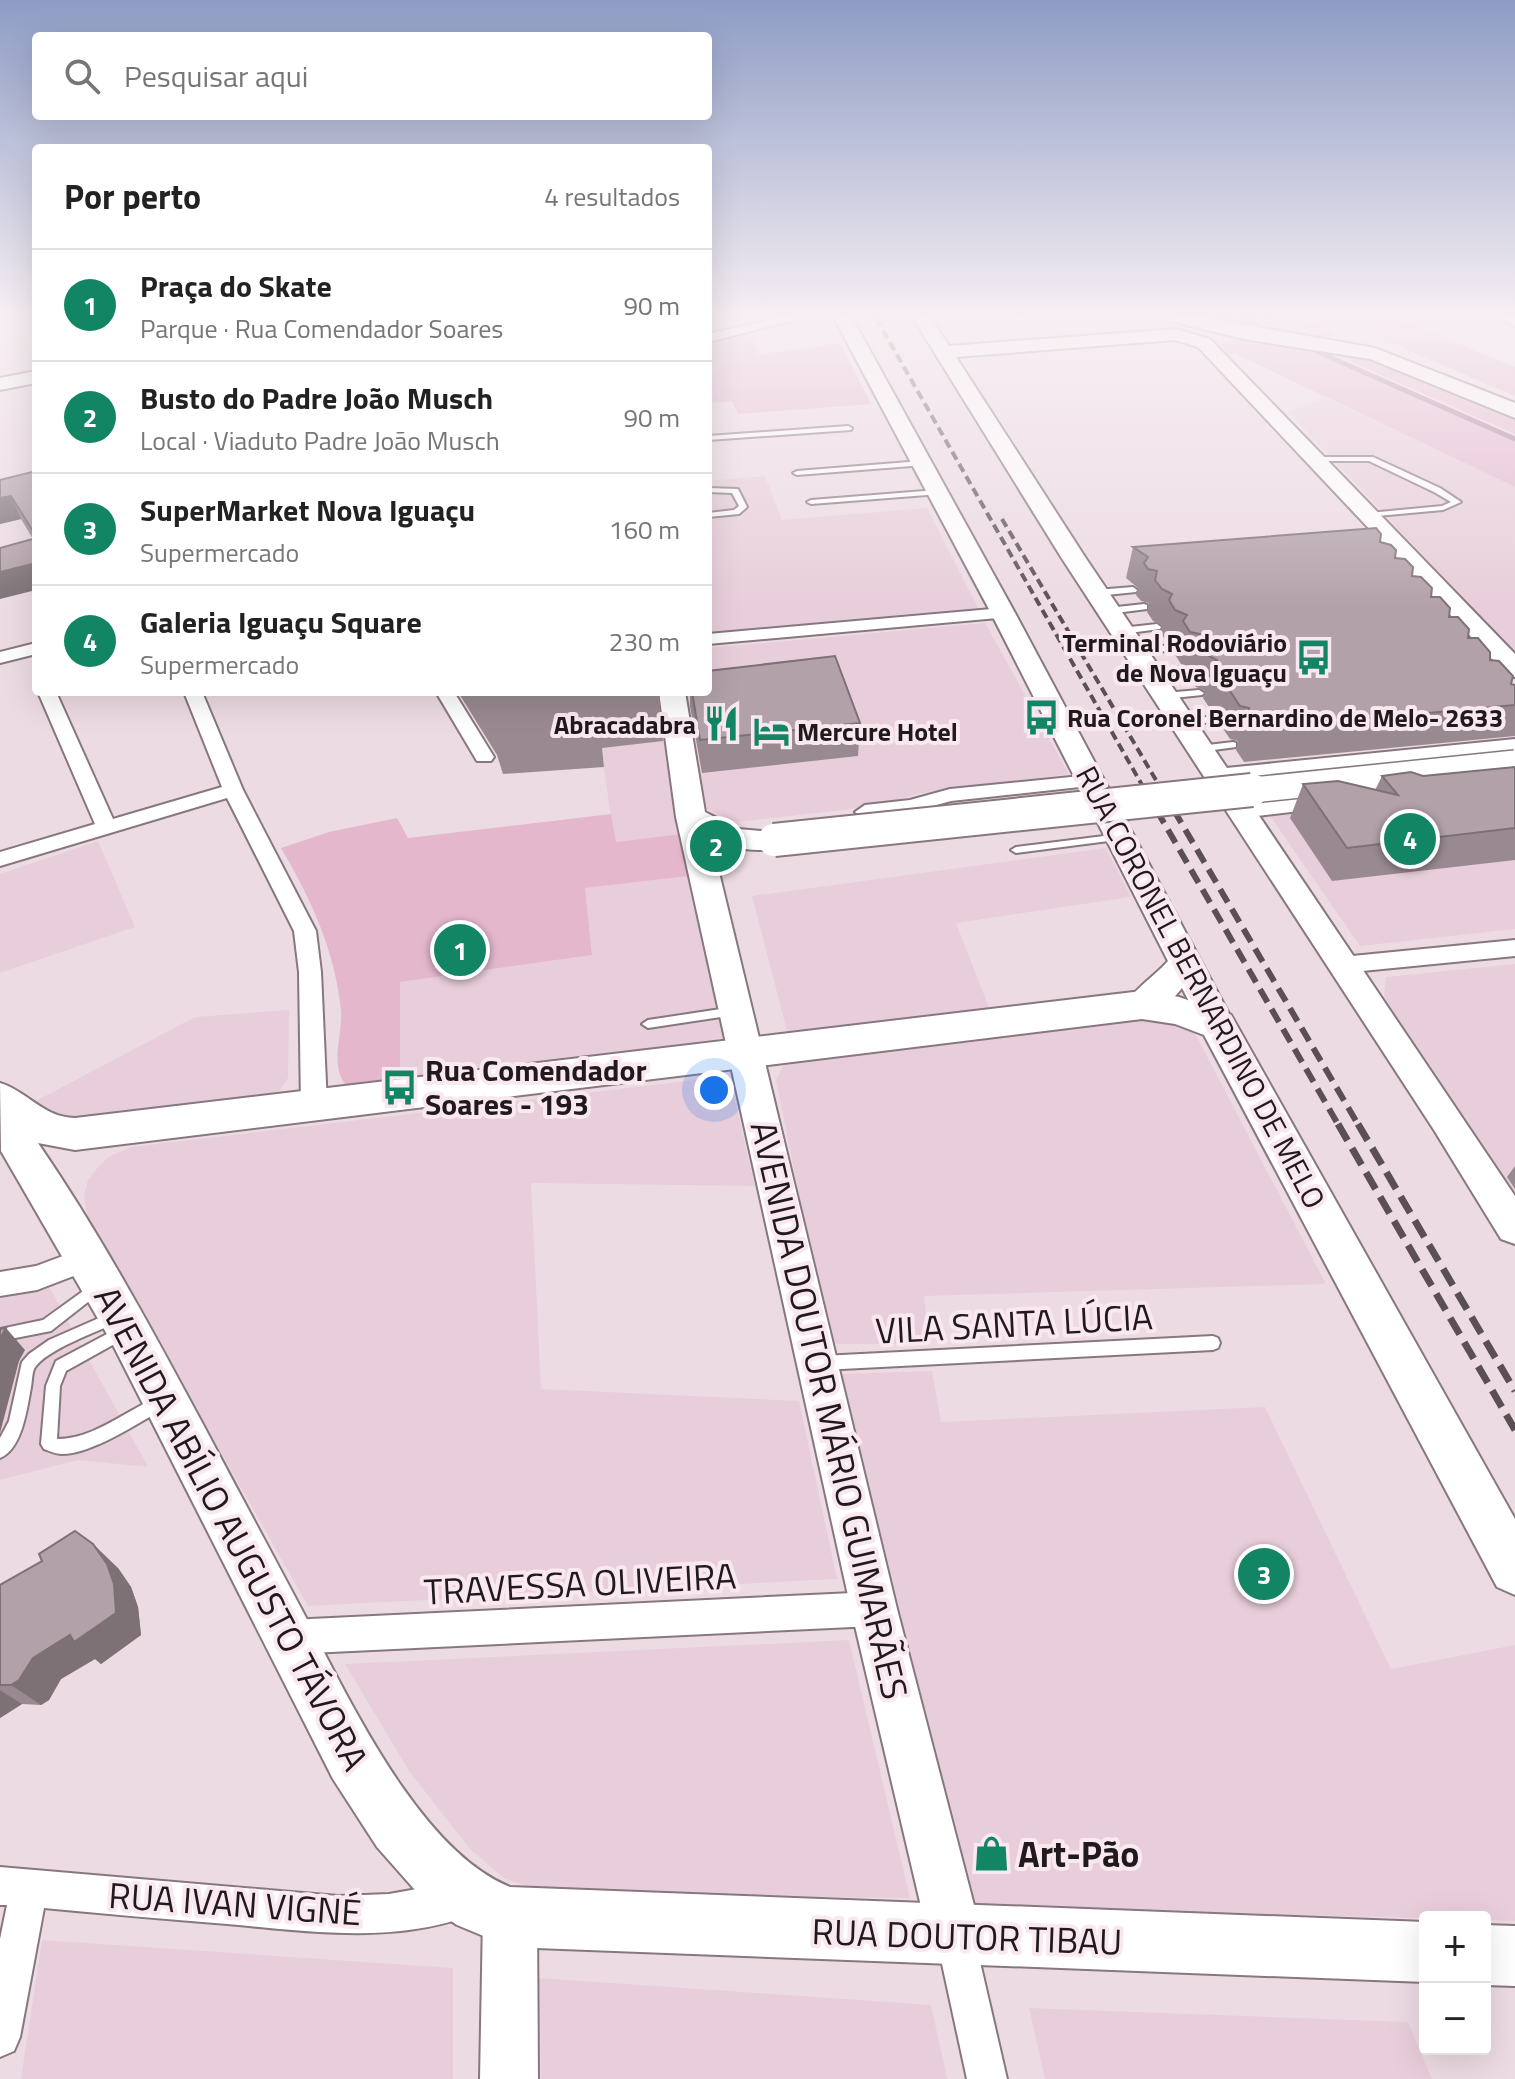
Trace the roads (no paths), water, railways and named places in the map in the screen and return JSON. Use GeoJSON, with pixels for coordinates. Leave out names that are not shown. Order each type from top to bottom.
{"type":"FeatureCollection","features":[{"type":"Feature","properties":{"kind":"main road","name":"RUA CORONEL BERNARDINO DE MELO"},"geometry":{"type":"LineString","coordinates":[[895,415],[1003,613],[1218,1025],[1515,1569]]}},
{"type":"Feature","properties":{"kind":"main road"},"geometry":{"type":"LineString","coordinates":[[983,415],[1181,723],[1447,1120],[1515,1228]]}},
{"type":"Feature","properties":{"kind":"main road"},"geometry":{"type":"LineString","coordinates":[[1272,415],[1515,669]]}},
{"type":"Feature","properties":{"kind":"main road","name":"AVENIDA DOUTOR MÁRIO GUIMARÃES"},"geometry":{"type":"LineString","coordinates":[[673,696],[691,817],[706,884],[874,1609],[955,1936]]}},
{"type":"Feature","properties":{"kind":"main road"},"geometry":{"type":"LineString","coordinates":[[691,817],[726,836],[770,841],[1515,763]]}},
{"type":"Feature","properties":{"kind":"main road"},"geometry":{"type":"LineString","coordinates":[[706,884],[724,859],[770,841]]}},
{"type":"Feature","properties":{"kind":"main road"},"geometry":{"type":"LineString","coordinates":[[1142,1005],[1165,987],[1186,962]]}},
{"type":"Feature","properties":{"kind":"main road"},"geometry":{"type":"LineString","coordinates":[[0,1099],[43,1130],[65,1134],[112,1131],[314,1105],[742,1031],[1142,1005],[1179,1011],[1218,1025]]}},
{"type":"Feature","properties":{"kind":"main road","name":"AVENIDA ABÍLIO AUGUSTO TÁVORA"},"geometry":{"type":"LineString","coordinates":[[0,1099],[21,1151],[53,1199],[166,1400],[341,1739],[429,1865],[489,1908]]}},
{"type":"Feature","properties":{"kind":"main road"},"geometry":{"type":"LineString","coordinates":[[53,1199],[54,1178],[70,1154],[93,1138],[112,1131]]}},
{"type":"Feature","properties":{"kind":"main road"},"geometry":{"type":"LineString","coordinates":[[489,1908],[509,2079]]}},
{"type":"Feature","properties":{"kind":"main road","name":"RUA DOUTOR TIBAU"},"geometry":{"type":"LineString","coordinates":[[489,1908],[955,1936],[1419,1952]]}},
{"type":"Feature","properties":{"kind":"main road"},"geometry":{"type":"LineString","coordinates":[[1491,1955],[1515,1956]]}},
{"type":"Feature","properties":{"kind":"street"},"geometry":{"type":"LineString","coordinates":[[712,639],[1003,613]]}},
{"type":"Feature","properties":{"kind":"street"},"geometry":{"type":"LineString","coordinates":[[0,658],[32,655]]}},
{"type":"Feature","properties":{"kind":"street"},"geometry":{"type":"LineString","coordinates":[[49,696],[106,826]]}},
{"type":"Feature","properties":{"kind":"street"},"geometry":{"type":"LineString","coordinates":[[195,696],[233,790],[305,931],[310,963],[314,1105]]}},
{"type":"Feature","properties":{"kind":"street"},"geometry":{"type":"LineString","coordinates":[[447,696],[484,757]]}},
{"type":"Feature","properties":{"kind":"street"},"geometry":{"type":"LineString","coordinates":[[1207,762],[1515,745]]}},
{"type":"Feature","properties":{"kind":"street"},"geometry":{"type":"LineString","coordinates":[[865,812],[911,806],[950,795],[1091,781]]}},
{"type":"Feature","properties":{"kind":"street"},"geometry":{"type":"LineString","coordinates":[[1240,811],[1515,782]]}},
{"type":"Feature","properties":{"kind":"street"},"geometry":{"type":"LineString","coordinates":[[0,859],[233,790]]}},
{"type":"Feature","properties":{"kind":"street"},"geometry":{"type":"LineString","coordinates":[[1342,965],[1515,948]]}},
{"type":"Feature","properties":{"kind":"street"},"geometry":{"type":"LineString","coordinates":[[0,1284],[37,1278],[109,1296]]}},
{"type":"Feature","properties":{"kind":"street","name":"TRAVESSA OLIVEIRA"},"geometry":{"type":"LineString","coordinates":[[289,1637],[874,1609]]}},
{"type":"Feature","properties":{"kind":"street"},"geometry":{"type":"LineString","coordinates":[[0,2037],[14,1887]]}},
{"type":"Feature","properties":{"kind":"street","name":"RUA IVAN VIGNÉ"},"geometry":{"type":"LineString","coordinates":[[14,1887],[338,1915],[489,1908]]}},
{"type":"Feature","properties":{"kind":"street","name":"AVENIDA DOUTOR MÁRIO GUIMARÃES"},"geometry":{"type":"LineString","coordinates":[[955,1936],[987,2079]]}},
{"type":"Feature","properties":{"kind":"lane"},"geometry":{"type":"LineString","coordinates":[[712,438],[848,428]]}},
{"type":"Feature","properties":{"kind":"lane"},"geometry":{"type":"LineString","coordinates":[[1314,459],[1370,459],[1457,502],[1443,508],[1369,515]]}},
{"type":"Feature","properties":{"kind":"lane"},"geometry":{"type":"LineString","coordinates":[[797,473],[921,463]]}},
{"type":"Feature","properties":{"kind":"lane"},"geometry":{"type":"LineString","coordinates":[[712,490],[735,491],[743,507],[736,512],[712,515]]}},
{"type":"Feature","properties":{"kind":"lane"},"geometry":{"type":"LineString","coordinates":[[811,502],[937,492]]}},
{"type":"Feature","properties":{"kind":"lane"},"geometry":{"type":"LineString","coordinates":[[1122,632],[1133,590]]}},
{"type":"Feature","properties":{"kind":"lane"},"geometry":{"type":"LineString","coordinates":[[1122,632],[1144,607]]}},
{"type":"Feature","properties":{"kind":"lane"},"geometry":{"type":"LineString","coordinates":[[1122,632],[1157,627]]}},
{"type":"Feature","properties":{"kind":"lane"},"geometry":{"type":"LineString","coordinates":[[1122,632],[1171,648]]}},
{"type":"Feature","properties":{"kind":"lane"},"geometry":{"type":"LineString","coordinates":[[1122,632],[1185,670]]}},
{"type":"Feature","properties":{"kind":"lane"},"geometry":{"type":"LineString","coordinates":[[1164,696],[1199,693]]}},
{"type":"Feature","properties":{"kind":"lane"},"geometry":{"type":"LineString","coordinates":[[1181,723],[1216,719]]}},
{"type":"Feature","properties":{"kind":"lane"},"geometry":{"type":"LineString","coordinates":[[1207,762],[1233,745]]}},
{"type":"Feature","properties":{"kind":"lane"},"geometry":{"type":"LineString","coordinates":[[1016,850],[1120,837]]}},
{"type":"Feature","properties":{"kind":"lane"},"geometry":{"type":"LineString","coordinates":[[648,1024],[742,1031]]}},
{"type":"Feature","properties":{"kind":"lane"},"geometry":{"type":"LineString","coordinates":[[0,1335],[46,1326],[109,1296]]}},
{"type":"Feature","properties":{"kind":"lane"},"geometry":{"type":"LineString","coordinates":[[109,1296],[61,1366],[53,1386],[49,1444],[54,1448],[71,1448],[166,1400]]}},
{"type":"Feature","properties":{"kind":"lane"},"geometry":{"type":"LineString","coordinates":[[0,1451],[12,1434],[31,1360],[54,1345],[109,1296]]}},
{"type":"Feature","properties":{"kind":"lane","name":"VILA SANTA LÚCIA"},"geometry":{"type":"LineString","coordinates":[[819,1363],[1213,1343]]}},
{"type":"Feature","properties":{"kind":"waterway"},"geometry":{"type":"LineString","coordinates":[[1461,415],[1515,439]]}},
{"type":"Feature","properties":{"kind":"railway"},"geometry":{"type":"LineString","coordinates":[[931,415],[1146,792]]}},
{"type":"Feature","properties":{"kind":"railway"},"geometry":{"type":"LineString","coordinates":[[1002,519],[1163,792]]}},
{"type":"Feature","properties":{"kind":"railway"},"geometry":{"type":"LineString","coordinates":[[1145,790],[1339,1126]]}},
{"type":"Feature","properties":{"kind":"railway"},"geometry":{"type":"LineString","coordinates":[[1162,790],[1359,1126]]}},
{"type":"Feature","properties":{"kind":"railway"},"geometry":{"type":"LineString","coordinates":[[1338,1124],[1515,1430]]}},
{"type":"Feature","properties":{"kind":"railway"},"geometry":{"type":"LineString","coordinates":[[1358,1124],[1515,1391]]}},
{"type":"Feature","properties":{"kind":"place","name":"Terminal Rodoviário de Nova Iguaçu"},"geometry":{"type":"Point","coordinates":[1313,657]}},
{"type":"Feature","properties":{"kind":"place","name":"Rua Coronel Bernardino de Melo- 2633"},"geometry":{"type":"Point","coordinates":[1041,717]}},
{"type":"Feature","properties":{"kind":"place","name":"Abracadabra"},"geometry":{"type":"Point","coordinates":[722,724]}},
{"type":"Feature","properties":{"kind":"place","name":"Mercure Hotel"},"geometry":{"type":"Point","coordinates":[771,731]}},
{"type":"Feature","properties":{"kind":"place","name":"Galeria Iguaçu Square"},"geometry":{"type":"Point","coordinates":[1410,839]}},
{"type":"Feature","properties":{"kind":"place","name":"Busto do Padre João Musch"},"geometry":{"type":"Point","coordinates":[716,846]}},
{"type":"Feature","properties":{"kind":"place","name":"Praça do Skate"},"geometry":{"type":"Point","coordinates":[460,950]}},
{"type":"Feature","properties":{"kind":"place","name":"Rua Comendador Soares - 193"},"geometry":{"type":"Point","coordinates":[399,1087]}},
{"type":"Feature","properties":{"kind":"place","name":"SuperMarket Nova Iguaçu"},"geometry":{"type":"Point","coordinates":[1264,1574]}},
{"type":"Feature","properties":{"kind":"place","name":"Art-Pão"},"geometry":{"type":"Point","coordinates":[992,1853]}}]}
